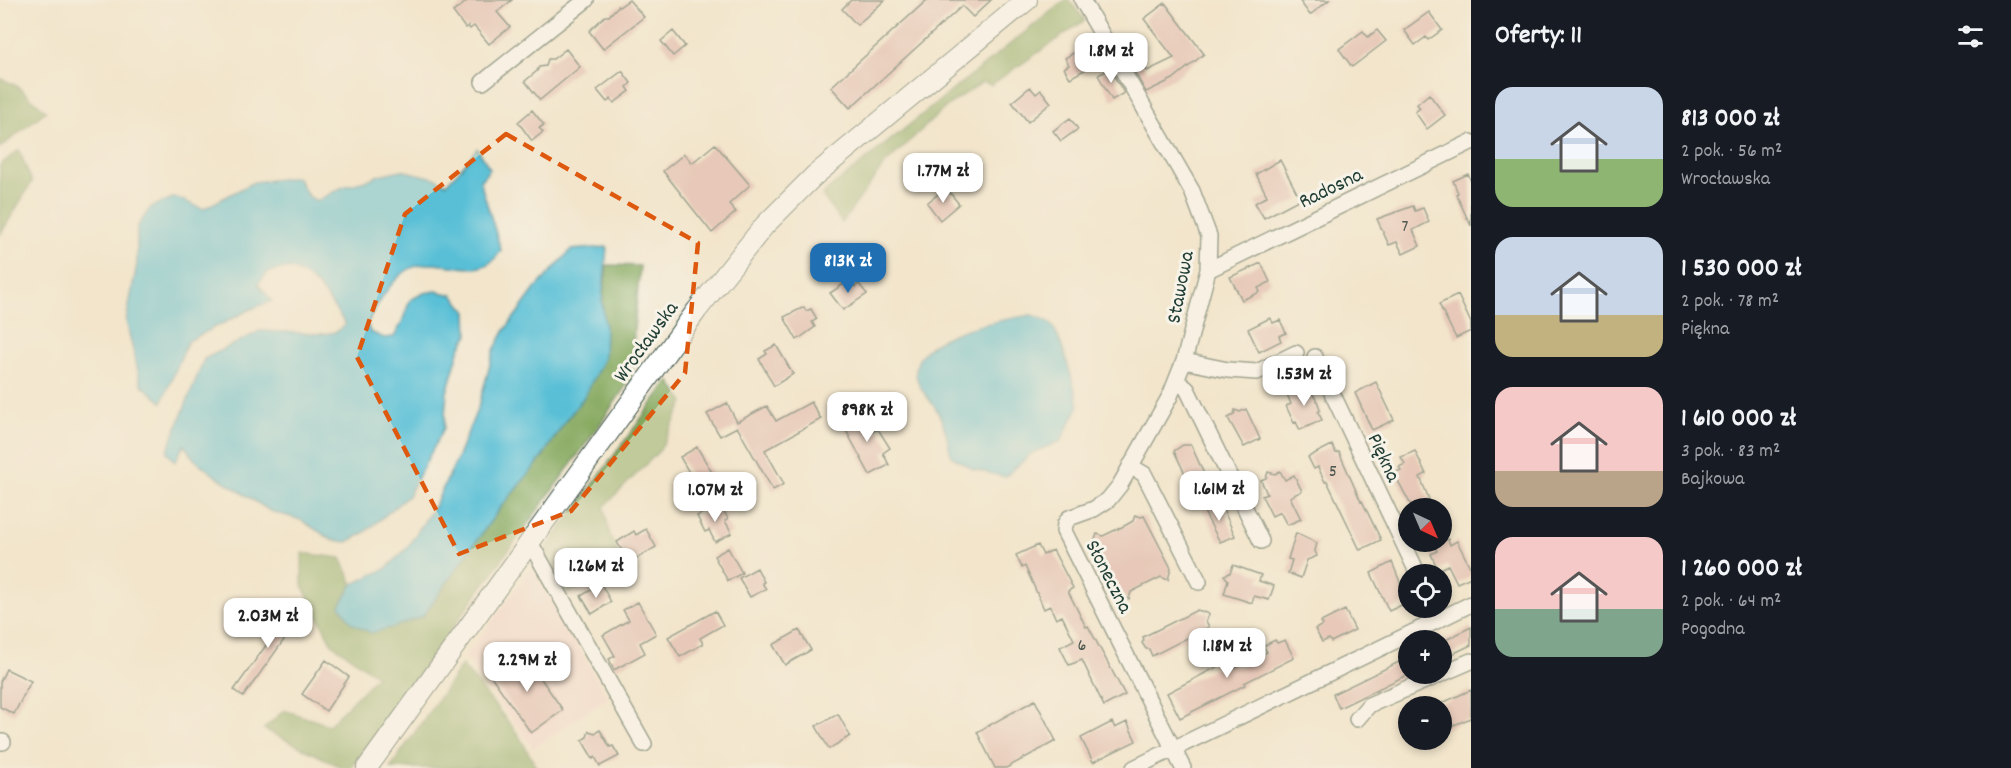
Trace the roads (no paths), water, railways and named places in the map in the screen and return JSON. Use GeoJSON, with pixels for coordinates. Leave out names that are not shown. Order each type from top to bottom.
{"type":"FeatureCollection","features":[{"type":"Feature","properties":{"kind":"main road","name":"Wrocławska"},"geometry":{"type":"LineString","coordinates":[[367,768],[697,310],[764,226],[814,176],[1027,0]]}},
{"type":"Feature","properties":{"kind":"street"},"geometry":{"type":"LineString","coordinates":[[483,82],[586,0]]}},
{"type":"Feature","properties":{"kind":"street","name":"Stawowa"},"geometry":{"type":"LineString","coordinates":[[1064,531],[1065,524],[1070,518],[1094,509],[1108,500],[1120,485],[1177,381],[1208,270],[1209,236],[1192,191],[1082,0]]}},
{"type":"Feature","properties":{"kind":"street","name":"Radosna"},"geometry":{"type":"LineString","coordinates":[[1208,270],[1471,142]]}},
{"type":"Feature","properties":{"kind":"street"},"geometry":{"type":"LineString","coordinates":[[1184,361],[1228,370],[1257,372],[1296,353]]}},
{"type":"Feature","properties":{"kind":"street","name":"Piękna"},"geometry":{"type":"LineString","coordinates":[[1315,357],[1413,564]]}},
{"type":"Feature","properties":{"kind":"street"},"geometry":{"type":"LineString","coordinates":[[1177,381],[1187,389],[1261,541]]}},
{"type":"Feature","properties":{"kind":"street"},"geometry":{"type":"LineString","coordinates":[[1130,466],[1144,474],[1199,582]]}},
{"type":"Feature","properties":{"kind":"street","name":"Słoneczna"},"geometry":{"type":"LineString","coordinates":[[1064,531],[1183,768]]}},
{"type":"Feature","properties":{"kind":"street"},"geometry":{"type":"LineString","coordinates":[[528,543],[532,546],[644,744]]}},
{"type":"Feature","properties":{"kind":"street"},"geometry":{"type":"LineString","coordinates":[[1452,609],[1471,604]]}},
{"type":"Feature","properties":{"kind":"street"},"geometry":{"type":"LineString","coordinates":[[1134,768],[1427,618]]}},
{"type":"Feature","properties":{"kind":"street"},"geometry":{"type":"LineString","coordinates":[[1357,720],[1369,705],[1471,661]]}},
{"type":"Feature","properties":{"kind":"water"},"geometry":{"type":"Polygon","coordinates":[[[477,148],[490,169],[480,181],[501,250],[492,261],[482,267],[431,264],[418,265],[406,271],[389,288],[367,323],[370,332],[384,338],[394,337],[410,300],[424,293],[436,291],[453,295],[467,312],[468,335],[460,348],[447,392],[444,428],[408,496],[364,533],[347,542],[332,540],[301,520],[270,511],[214,475],[194,459],[184,445],[175,462],[167,452],[204,359],[260,331],[324,334],[336,332],[346,324],[323,292],[309,278],[290,269],[268,272],[258,284],[272,301],[251,309],[188,341],[162,402],[141,384],[126,321],[137,264],[137,227],[151,207],[175,197],[203,209],[254,182],[297,177],[308,196],[317,201],[343,187],[401,170],[435,178],[446,184],[477,148]]]}},
{"type":"Feature","properties":{"kind":"water"},"geometry":{"type":"Polygon","coordinates":[[[607,247],[602,302],[605,326],[604,358],[584,397],[541,459],[500,508],[423,616],[371,633],[352,623],[340,606],[353,584],[387,568],[407,548],[435,505],[479,405],[494,350],[505,330],[535,289],[571,250],[607,247]]]}},
{"type":"Feature","properties":{"kind":"water"},"geometry":{"type":"Polygon","coordinates":[[[1031,315],[1049,322],[1054,328],[1079,405],[1061,441],[1032,453],[1005,477],[973,469],[951,456],[942,420],[918,382],[917,366],[924,352],[957,332],[1031,315]]]}}]}
